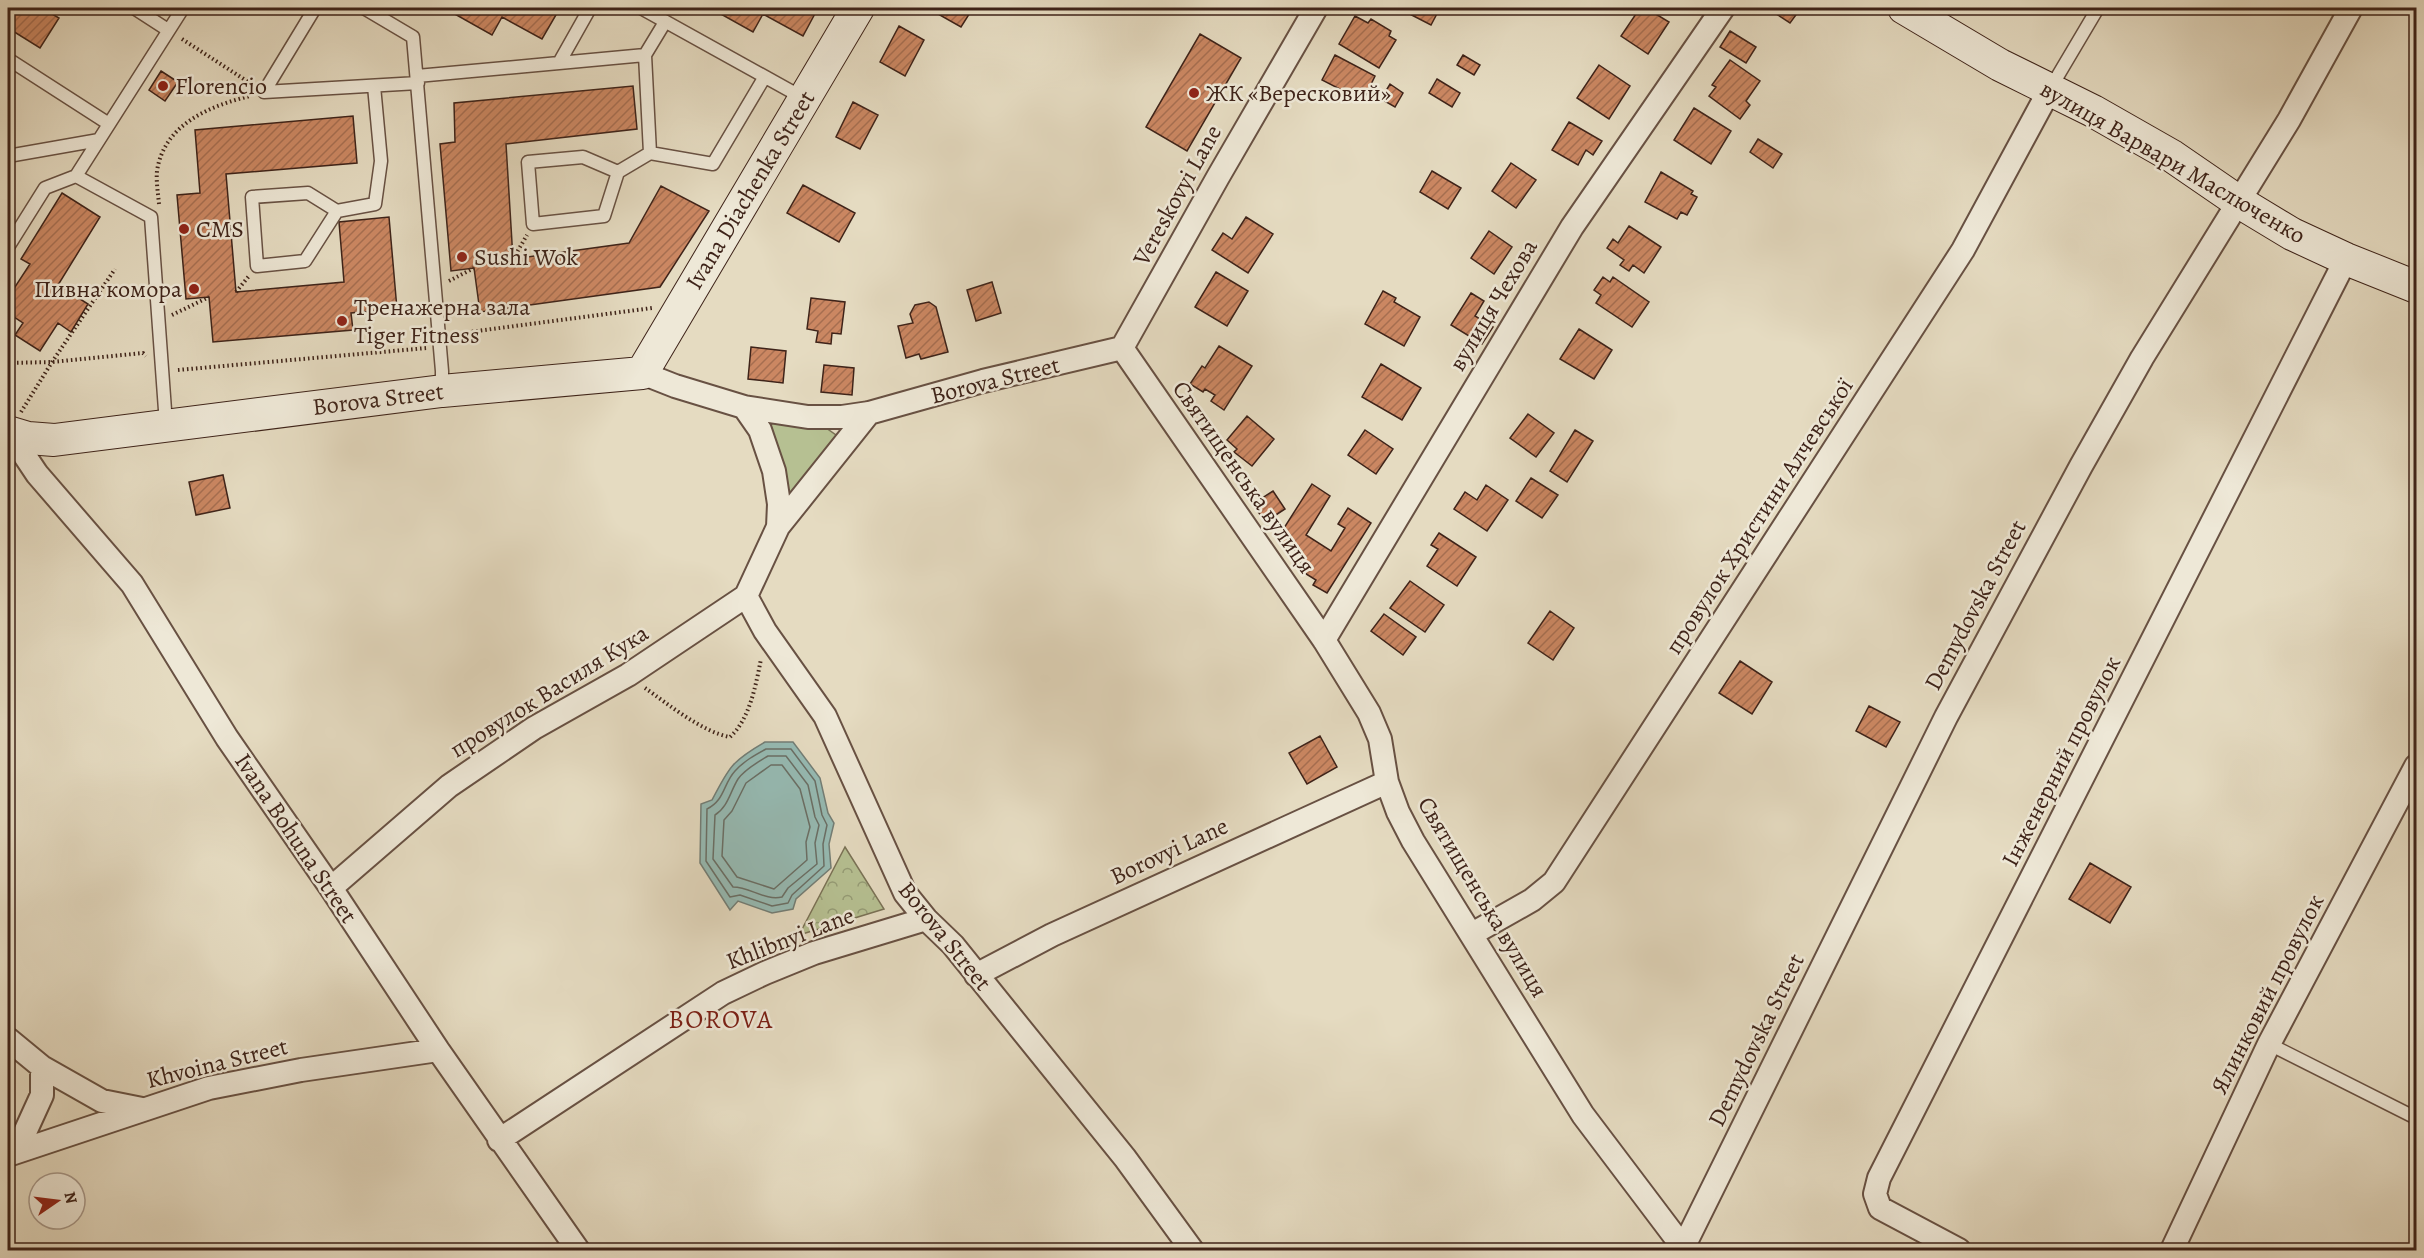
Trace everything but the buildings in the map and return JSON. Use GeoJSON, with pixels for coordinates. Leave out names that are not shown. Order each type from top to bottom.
{"type":"FeatureCollection","features":[{"type":"Feature","properties":{"kind":"street","name":"Ivana Diachenka Street"},"geometry":{"type":"LineString","coordinates":[[642,373],[858,8]]}},
{"type":"Feature","properties":{"kind":"street","name":"Vereskovyi Lane"},"geometry":{"type":"LineString","coordinates":[[1122,348],[1316,8]]}},
{"type":"Feature","properties":{"kind":"street","name":"вулиця Чехова"},"geometry":{"type":"LineString","coordinates":[[1324,640],[1572,227],[1723,8]]}},
{"type":"Feature","properties":{"kind":"street","name":"вулиця Варвари Маслюченко"},"geometry":{"type":"LineString","coordinates":[[1904,8],[2000,65],[2050,89],[2172,156],[2239,202],[2292,234],[2416,287]]}},
{"type":"Feature","properties":{"kind":"street","name":"Demydovska Street"},"geometry":{"type":"LineString","coordinates":[[1684,1249],[1951,706],[2081,465],[2142,358],[2289,120],[2351,8]]}},
{"type":"Feature","properties":{"kind":"street","name":"провулок Христини Алчевської"},"geometry":{"type":"LineString","coordinates":[[1472,934],[1532,900],[1554,882],[1963,250],[2050,89]]}},
{"type":"Feature","properties":{"kind":"street","name":"Інженерний провулок"},"geometry":{"type":"LineString","coordinates":[[1959,1251],[1880,1208],[1875,1194],[1879,1178],[2346,259]]}},
{"type":"Feature","properties":{"kind":"street","name":"Borova Street"},"geometry":{"type":"LineString","coordinates":[[12,425],[28,438],[54,440],[442,391],[642,373],[675,386],[744,407],[808,417],[842,417],[869,413],[983,381],[1122,348]]}},
{"type":"Feature","properties":{"kind":"street","name":"Святищенська вулиця"},"geometry":{"type":"LineString","coordinates":[[1122,348],[1324,640],[1369,713],[1380,738],[1388,782],[1398,812],[1413,841],[1584,1115],[1684,1249]]}},
{"type":"Feature","properties":{"kind":"street"},"geometry":{"type":"LineString","coordinates":[[744,407],[760,430],[774,471],[779,504],[778,527]]}},
{"type":"Feature","properties":{"kind":"street"},"geometry":{"type":"LineString","coordinates":[[746,596],[778,527],[869,413]]}},
{"type":"Feature","properties":{"kind":"street","name":"Ivana Bohuna Street"},"geometry":{"type":"LineString","coordinates":[[12,425],[37,474],[132,584],[227,738],[332,888],[499,1140],[578,1251]]}},
{"type":"Feature","properties":{"kind":"street","name":"Borova Street"},"geometry":{"type":"LineString","coordinates":[[746,596],[765,631],[825,716],[905,893],[926,919],[952,945],[1125,1158],[1192,1251]]}},
{"type":"Feature","properties":{"kind":"street","name":"провулок Василя Кука"},"geometry":{"type":"LineString","coordinates":[[332,888],[449,786],[534,728],[628,675],[746,596]]}},
{"type":"Feature","properties":{"kind":"street","name":"Ялинковий провулок"},"geometry":{"type":"LineString","coordinates":[[2172,1251],[2270,1044],[2416,766]]}},
{"type":"Feature","properties":{"kind":"street","name":"Borovyi Lane"},"geometry":{"type":"LineString","coordinates":[[976,975],[1052,935],[1388,782]]}},
{"type":"Feature","properties":{"kind":"street","name":"Khlibnyi Lane"},"geometry":{"type":"LineString","coordinates":[[499,1140],[723,993],[814,953],[926,919]]}},
{"type":"Feature","properties":{"kind":"street"},"geometry":{"type":"LineString","coordinates":[[8,1039],[42,1067],[102,1101],[143,1110]]}},
{"type":"Feature","properties":{"kind":"street","name":"Khvoina Street"},"geometry":{"type":"LineString","coordinates":[[12,1154],[209,1088],[301,1070],[438,1050]]}},
{"type":"Feature","properties":{"kind":"street","name":"Khvoina Street"},"geometry":{"type":"LineString","coordinates":[[12,1154],[42,1095],[42,1067]]}},
{"type":"Feature","properties":{"kind":"lane"},"geometry":{"type":"LineString","coordinates":[[134,8],[168,30]]}},
{"type":"Feature","properties":{"kind":"lane"},"geometry":{"type":"LineString","coordinates":[[8,247],[45,188],[76,176],[183,8]]}},
{"type":"Feature","properties":{"kind":"lane"},"geometry":{"type":"LineString","coordinates":[[264,92],[315,8]]}},
{"type":"Feature","properties":{"kind":"lane"},"geometry":{"type":"LineString","coordinates":[[364,8],[414,37],[442,391]]}},
{"type":"Feature","properties":{"kind":"lane"},"geometry":{"type":"LineString","coordinates":[[559,63],[590,8]]}},
{"type":"Feature","properties":{"kind":"lane"},"geometry":{"type":"LineString","coordinates":[[641,8],[805,99]]}},
{"type":"Feature","properties":{"kind":"lane"},"geometry":{"type":"LineString","coordinates":[[2050,89],[2098,8]]}},
{"type":"Feature","properties":{"kind":"lane"},"geometry":{"type":"LineString","coordinates":[[650,153],[645,55],[665,22]]}},
{"type":"Feature","properties":{"kind":"lane"},"geometry":{"type":"LineString","coordinates":[[264,92],[374,86],[417,79],[645,55]]}},
{"type":"Feature","properties":{"kind":"lane"},"geometry":{"type":"LineString","coordinates":[[8,59],[110,124]]}},
{"type":"Feature","properties":{"kind":"lane"},"geometry":{"type":"LineString","coordinates":[[618,172],[583,157],[528,162],[533,224],[604,216],[618,172],[650,153],[713,164],[764,78]]}},
{"type":"Feature","properties":{"kind":"lane"},"geometry":{"type":"LineString","coordinates":[[338,211],[305,261],[257,266],[252,197],[308,193],[338,211],[375,204],[381,161],[374,86]]}},
{"type":"Feature","properties":{"kind":"lane"},"geometry":{"type":"LineString","coordinates":[[8,156],[99,140]]}},
{"type":"Feature","properties":{"kind":"lane"},"geometry":{"type":"LineString","coordinates":[[76,176],[151,217],[166,425]]}},
{"type":"Feature","properties":{"kind":"lane"},"geometry":{"type":"LineString","coordinates":[[2270,1044],[2416,1118]]}},
{"type":"Feature","properties":{"kind":"path"},"geometry":{"type":"LineString","coordinates":[[168,30],[264,92]]}},
{"type":"Feature","properties":{"kind":"path"},"geometry":{"type":"LineString","coordinates":[[151,217],[159,207],[157,171],[164,150],[177,129],[199,113],[226,102],[264,92]]}},
{"type":"Feature","properties":{"kind":"path"},"geometry":{"type":"LineString","coordinates":[[513,259],[533,224]]}},
{"type":"Feature","properties":{"kind":"path"},"geometry":{"type":"LineString","coordinates":[[435,289],[474,268]]}},
{"type":"Feature","properties":{"kind":"path"},"geometry":{"type":"LineString","coordinates":[[12,425],[51,362],[115,269]]}},
{"type":"Feature","properties":{"kind":"path"},"geometry":{"type":"LineString","coordinates":[[159,322],[209,297]]}},
{"type":"Feature","properties":{"kind":"path"},"geometry":{"type":"LineString","coordinates":[[8,363],[51,362],[143,353],[162,371],[439,342],[661,307]]}},
{"type":"Feature","properties":{"kind":"path"},"geometry":{"type":"LineString","coordinates":[[628,675],[678,711],[720,735],[730,737],[738,729],[748,708],[758,674],[765,631]]}},
{"type":"Feature","properties":{"kind":"green space"},"geometry":{"type":"Polygon","coordinates":[[[767,422],[826,428],[836,435],[838,441],[790,505],[767,422]]]}},
{"type":"Feature","properties":{"kind":"green space"},"geometry":{"type":"Polygon","coordinates":[[[845,847],[884,909],[799,935],[845,847]]]}},
{"type":"Feature","properties":{"kind":"water"},"geometry":{"type":"Polygon","coordinates":[[[765,742],[793,742],[820,778],[828,813],[834,823],[829,844],[831,868],[796,899],[793,909],[772,913],[738,901],[730,910],[700,863],[701,804],[712,800],[728,772],[738,760],[765,742]]]}},
{"type":"Feature","properties":{"kind":"place","name":"Florencio"},"geometry":{"type":"Point","coordinates":[163,86]}},
{"type":"Feature","properties":{"kind":"place","name":"ЖК «Вересковий»"},"geometry":{"type":"Point","coordinates":[1194,93]}},
{"type":"Feature","properties":{"kind":"place","name":"CMS"},"geometry":{"type":"Point","coordinates":[184,229]}},
{"type":"Feature","properties":{"kind":"place","name":"Sushi Wok"},"geometry":{"type":"Point","coordinates":[462,257]}},
{"type":"Feature","properties":{"kind":"place","name":"Пивна комора"},"geometry":{"type":"Point","coordinates":[194,289]}},
{"type":"Feature","properties":{"kind":"place","name":"Тренажерна зала Tiger Fitness"},"geometry":{"type":"Point","coordinates":[342,321]}},
{"type":"Feature","properties":{"kind":"district","name":"BOROVA"},"geometry":{"type":"Point","coordinates":[721,1019]}}]}
